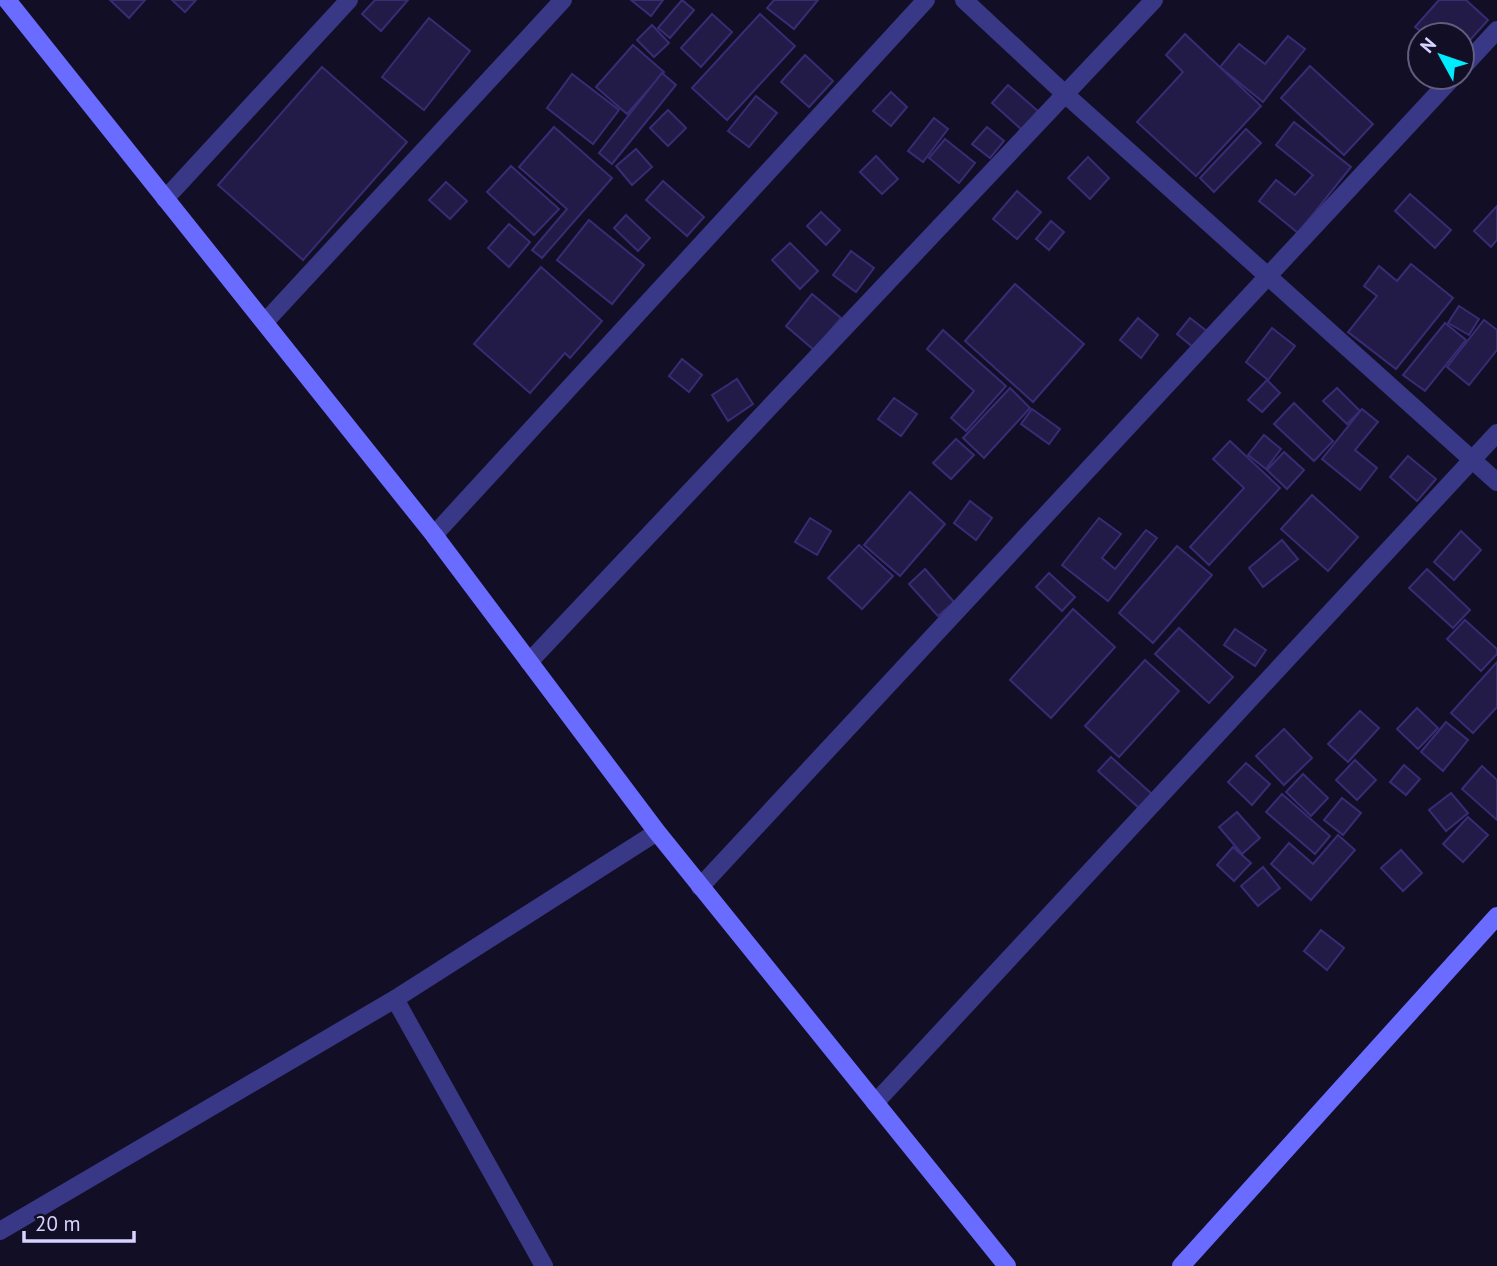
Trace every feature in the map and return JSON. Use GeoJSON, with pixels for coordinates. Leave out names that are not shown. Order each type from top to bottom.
{"type":"FeatureCollection","features":[{"type":"Feature","properties":{"kind":"main road"},"geometry":{"type":"LineString","coordinates":[[7,0],[433,535],[700,887],[1007,1266]]}},
{"type":"Feature","properties":{"kind":"main road"},"geometry":{"type":"LineString","coordinates":[[1181,1266],[1497,916]]}},
{"type":"Feature","properties":{"kind":"street"},"geometry":{"type":"LineString","coordinates":[[165,198],[349,0]]}},
{"type":"Feature","properties":{"kind":"street"},"geometry":{"type":"LineString","coordinates":[[265,322],[563,0]]}},
{"type":"Feature","properties":{"kind":"street"},"geometry":{"type":"LineString","coordinates":[[433,535],[926,0]]}},
{"type":"Feature","properties":{"kind":"street"},"geometry":{"type":"LineString","coordinates":[[964,0],[1497,482]]}},
{"type":"Feature","properties":{"kind":"street"},"geometry":{"type":"LineString","coordinates":[[529,662],[1154,0]]}},
{"type":"Feature","properties":{"kind":"street"},"geometry":{"type":"LineString","coordinates":[[1476,53],[1497,30]]}},
{"type":"Feature","properties":{"kind":"street"},"geometry":{"type":"LineString","coordinates":[[700,887],[1440,91]]}},
{"type":"Feature","properties":{"kind":"street"},"geometry":{"type":"LineString","coordinates":[[875,1103],[1497,433]]}},
{"type":"Feature","properties":{"kind":"street"},"geometry":{"type":"LineString","coordinates":[[0,1231],[395,999],[657,832]]}},
{"type":"Feature","properties":{"kind":"street"},"geometry":{"type":"LineString","coordinates":[[395,999],[544,1266]]}},
{"type":"Feature","properties":{"kind":"building"},"geometry":{"type":"Polygon","coordinates":[[[110,0],[145,0],[129,18],[110,0]]]}},
{"type":"Feature","properties":{"kind":"building"},"geometry":{"type":"Polygon","coordinates":[[[172,0],[196,0],[185,12],[172,0]]]}},
{"type":"Feature","properties":{"kind":"building"},"geometry":{"type":"Polygon","coordinates":[[[375,0],[408,0],[381,31],[362,14],[375,0]]]}},
{"type":"Feature","properties":{"kind":"building"},"geometry":{"type":"Polygon","coordinates":[[[631,0],[663,0],[651,16],[631,0]]]}},
{"type":"Feature","properties":{"kind":"building"},"geometry":{"type":"Polygon","coordinates":[[[682,0],[694,10],[670,38],[658,28],[682,0]]]}},
{"type":"Feature","properties":{"kind":"building"},"geometry":{"type":"Polygon","coordinates":[[[774,0],[818,0],[794,29],[767,8],[774,0]]]}},
{"type":"Feature","properties":{"kind":"building"},"geometry":{"type":"Polygon","coordinates":[[[1439,0],[1466,0],[1488,20],[1476,33],[1476,21],[1420,21],[1439,0]]]}},
{"type":"Feature","properties":{"kind":"building"},"geometry":{"type":"Polygon","coordinates":[[[712,14],[732,32],[701,67],[681,48],[712,14]]]}},
{"type":"Feature","properties":{"kind":"building"},"geometry":{"type":"Polygon","coordinates":[[[760,14],[795,46],[727,120],[692,88],[760,14]]]}},
{"type":"Feature","properties":{"kind":"building"},"geometry":{"type":"Polygon","coordinates":[[[429,18],[470,51],[424,110],[382,77],[429,18]]]}},
{"type":"Feature","properties":{"kind":"building"},"geometry":{"type":"Polygon","coordinates":[[[652,25],[669,43],[654,57],[637,40],[652,25]]]}},
{"type":"Feature","properties":{"kind":"building"},"geometry":{"type":"Polygon","coordinates":[[[1185,34],[1261,106],[1196,176],[1137,122],[1183,72],[1166,55],[1185,34]]]}},
{"type":"Feature","properties":{"kind":"building"},"geometry":{"type":"Polygon","coordinates":[[[1288,36],[1305,49],[1263,102],[1220,67],[1239,44],[1265,64],[1288,36]]]}},
{"type":"Feature","properties":{"kind":"building"},"geometry":{"type":"Polygon","coordinates":[[[633,45],[664,72],[627,114],[596,87],[633,45]]]}},
{"type":"Feature","properties":{"kind":"building"},"geometry":{"type":"Polygon","coordinates":[[[805,55],[833,81],[809,107],[781,82],[805,55]]]}},
{"type":"Feature","properties":{"kind":"building"},"geometry":{"type":"Polygon","coordinates":[[[1310,66],[1373,124],[1344,155],[1281,98],[1310,66]]]}},
{"type":"Feature","properties":{"kind":"building"},"geometry":{"type":"Polygon","coordinates":[[[322,67],[407,142],[303,260],[218,185],[322,67]]]}},
{"type":"Feature","properties":{"kind":"building"},"geometry":{"type":"Polygon","coordinates":[[[662,73],[676,85],[612,164],[599,153],[662,73]]]}},
{"type":"Feature","properties":{"kind":"building"},"geometry":{"type":"Polygon","coordinates":[[[572,74],[619,110],[593,144],[547,108],[572,74]]]}},
{"type":"Feature","properties":{"kind":"building"},"geometry":{"type":"Polygon","coordinates":[[[1008,85],[1038,111],[1022,130],[992,103],[1008,85]]]}},
{"type":"Feature","properties":{"kind":"building"},"geometry":{"type":"Polygon","coordinates":[[[891,92],[907,107],[891,126],[873,111],[891,92]]]}},
{"type":"Feature","properties":{"kind":"building"},"geometry":{"type":"Polygon","coordinates":[[[756,96],[777,113],[749,147],[728,131],[756,96]]]}},
{"type":"Feature","properties":{"kind":"building"},"geometry":{"type":"Polygon","coordinates":[[[668,110],[686,128],[668,146],[650,128],[668,110]]]}},
{"type":"Feature","properties":{"kind":"building"},"geometry":{"type":"Polygon","coordinates":[[[934,118],[948,129],[923,162],[908,151],[934,118]]]}},
{"type":"Feature","properties":{"kind":"building"},"geometry":{"type":"Polygon","coordinates":[[[1294,122],[1351,167],[1298,233],[1259,201],[1276,180],[1295,195],[1313,175],[1276,145],[1294,122]]]}},
{"type":"Feature","properties":{"kind":"building"},"geometry":{"type":"Polygon","coordinates":[[[554,127],[612,178],[542,258],[532,250],[567,209],[519,167],[554,127]]]}},
{"type":"Feature","properties":{"kind":"building"},"geometry":{"type":"Polygon","coordinates":[[[987,127],[1004,141],[990,158],[972,144],[987,127]]]}},
{"type":"Feature","properties":{"kind":"building"},"geometry":{"type":"Polygon","coordinates":[[[1246,129],[1261,143],[1214,192],[1200,178],[1246,129]]]}},
{"type":"Feature","properties":{"kind":"building"},"geometry":{"type":"Polygon","coordinates":[[[945,139],[975,163],[959,183],[929,158],[945,139]]]}},
{"type":"Feature","properties":{"kind":"building"},"geometry":{"type":"Polygon","coordinates":[[[636,149],[652,167],[632,185],[616,166],[636,149]]]}},
{"type":"Feature","properties":{"kind":"building"},"geometry":{"type":"Polygon","coordinates":[[[876,156],[898,179],[882,194],[860,172],[876,156]]]}},
{"type":"Feature","properties":{"kind":"building"},"geometry":{"type":"Polygon","coordinates":[[[1088,157],[1109,178],[1090,199],[1068,178],[1088,157]]]}},
{"type":"Feature","properties":{"kind":"building"},"geometry":{"type":"Polygon","coordinates":[[[511,166],[559,209],[534,235],[487,192],[511,166]]]}},
{"type":"Feature","properties":{"kind":"building"},"geometry":{"type":"Polygon","coordinates":[[[663,181],[704,217],[687,236],[646,200],[663,181]]]}},
{"type":"Feature","properties":{"kind":"building"},"geometry":{"type":"Polygon","coordinates":[[[446,182],[467,201],[450,219],[429,200],[446,182]]]}},
{"type":"Feature","properties":{"kind":"building"},"geometry":{"type":"Polygon","coordinates":[[[1017,191],[1041,212],[1017,239],[993,219],[1017,191]]]}},
{"type":"Feature","properties":{"kind":"building"},"geometry":{"type":"Polygon","coordinates":[[[1410,194],[1451,230],[1435,248],[1395,211],[1410,194]]]}},
{"type":"Feature","properties":{"kind":"building"},"geometry":{"type":"Polygon","coordinates":[[[1497,206],[1497,240],[1491,247],[1474,231],[1497,206]]]}},
{"type":"Feature","properties":{"kind":"building"},"geometry":{"type":"Polygon","coordinates":[[[821,212],[840,230],[826,245],[807,226],[821,212]]]}},
{"type":"Feature","properties":{"kind":"building"},"geometry":{"type":"Polygon","coordinates":[[[626,215],[650,238],[638,251],[614,228],[626,215]]]}},
{"type":"Feature","properties":{"kind":"building"},"geometry":{"type":"Polygon","coordinates":[[[589,220],[644,265],[612,304],[557,260],[589,220]]]}},
{"type":"Feature","properties":{"kind":"building"},"geometry":{"type":"Polygon","coordinates":[[[1051,221],[1064,232],[1049,250],[1036,239],[1051,221]]]}},
{"type":"Feature","properties":{"kind":"building"},"geometry":{"type":"Polygon","coordinates":[[[509,224],[530,242],[509,267],[488,248],[509,224]]]}},
{"type":"Feature","properties":{"kind":"building"},"geometry":{"type":"Polygon","coordinates":[[[790,243],[818,271],[800,289],[772,260],[790,243]]]}},
{"type":"Feature","properties":{"kind":"building"},"geometry":{"type":"Polygon","coordinates":[[[851,251],[874,268],[856,292],[833,275],[851,251]]]}},
{"type":"Feature","properties":{"kind":"building"},"geometry":{"type":"Polygon","coordinates":[[[1411,264],[1453,298],[1396,369],[1348,332],[1377,296],[1364,286],[1379,266],[1397,281],[1411,264]]]}},
{"type":"Feature","properties":{"kind":"building"},"geometry":{"type":"Polygon","coordinates":[[[541,267],[602,321],[570,358],[565,353],[530,393],[474,344],[541,267]]]}},
{"type":"Feature","properties":{"kind":"building"},"geometry":{"type":"Polygon","coordinates":[[[1015,284],[1084,344],[1033,402],[965,341],[1015,284]]]}},
{"type":"Feature","properties":{"kind":"building"},"geometry":{"type":"Polygon","coordinates":[[[812,294],[841,318],[814,350],[786,326],[812,294]]]}},
{"type":"Feature","properties":{"kind":"building"},"geometry":{"type":"Polygon","coordinates":[[[1459,306],[1479,319],[1469,335],[1448,323],[1459,306]]]}},
{"type":"Feature","properties":{"kind":"building"},"geometry":{"type":"Polygon","coordinates":[[[1138,318],[1158,335],[1141,358],[1120,340],[1138,318]]]}},
{"type":"Feature","properties":{"kind":"building"},"geometry":{"type":"Polygon","coordinates":[[[1190,318],[1208,332],[1194,348],[1177,334],[1190,318]]]}},
{"type":"Feature","properties":{"kind":"building"},"geometry":{"type":"Polygon","coordinates":[[[1484,320],[1497,330],[1497,350],[1469,385],[1447,367],[1484,320]]]}},
{"type":"Feature","properties":{"kind":"building"},"geometry":{"type":"Polygon","coordinates":[[[1445,323],[1466,340],[1425,391],[1403,375],[1445,323]]]}},
{"type":"Feature","properties":{"kind":"building"},"geometry":{"type":"Polygon","coordinates":[[[1272,328],[1295,346],[1268,380],[1246,362],[1272,328]]]}},
{"type":"Feature","properties":{"kind":"building"},"geometry":{"type":"Polygon","coordinates":[[[943,330],[1006,386],[966,431],[951,418],[974,391],[927,349],[943,330]]]}},
{"type":"Feature","properties":{"kind":"building"},"geometry":{"type":"Polygon","coordinates":[[[682,359],[702,375],[689,392],[669,376],[682,359]]]}},
{"type":"Feature","properties":{"kind":"building"},"geometry":{"type":"Polygon","coordinates":[[[737,379],[753,404],[728,421],[712,395],[737,379]]]}},
{"type":"Feature","properties":{"kind":"building"},"geometry":{"type":"Polygon","coordinates":[[[1267,380],[1280,393],[1262,412],[1248,400],[1267,380]]]}},
{"type":"Feature","properties":{"kind":"building"},"geometry":{"type":"Polygon","coordinates":[[[1010,388],[1030,408],[984,458],[963,438],[1010,388]]]}},
{"type":"Feature","properties":{"kind":"building"},"geometry":{"type":"Polygon","coordinates":[[[1337,388],[1360,411],[1347,424],[1323,401],[1337,388]]]}},
{"type":"Feature","properties":{"kind":"building"},"geometry":{"type":"Polygon","coordinates":[[[894,398],[917,414],[901,436],[878,419],[894,398]]]}},
{"type":"Feature","properties":{"kind":"building"},"geometry":{"type":"Polygon","coordinates":[[[1294,403],[1333,441],[1314,461],[1274,424],[1294,403]]]}},
{"type":"Feature","properties":{"kind":"building"},"geometry":{"type":"Polygon","coordinates":[[[1032,409],[1060,429],[1049,444],[1021,424],[1032,409]]]}},
{"type":"Feature","properties":{"kind":"building"},"geometry":{"type":"Polygon","coordinates":[[[1362,409],[1378,422],[1355,450],[1377,468],[1360,490],[1322,459],[1362,409]]]}},
{"type":"Feature","properties":{"kind":"building"},"geometry":{"type":"Polygon","coordinates":[[[1264,435],[1281,449],[1266,469],[1248,455],[1264,435]]]}},
{"type":"Feature","properties":{"kind":"building"},"geometry":{"type":"Polygon","coordinates":[[[956,439],[974,455],[951,479],[933,463],[956,439]]]}},
{"type":"Feature","properties":{"kind":"building"},"geometry":{"type":"Polygon","coordinates":[[[1230,441],[1280,488],[1209,565],[1190,547],[1244,488],[1213,459],[1230,441]]]}},
{"type":"Feature","properties":{"kind":"building"},"geometry":{"type":"Polygon","coordinates":[[[1284,452],[1304,470],[1287,489],[1267,470],[1284,452]]]}},
{"type":"Feature","properties":{"kind":"building"},"geometry":{"type":"Polygon","coordinates":[[[1408,456],[1436,479],[1417,501],[1390,477],[1408,456]]]}},
{"type":"Feature","properties":{"kind":"building"},"geometry":{"type":"Polygon","coordinates":[[[910,492],[945,524],[900,576],[864,545],[910,492]]]}},
{"type":"Feature","properties":{"kind":"building"},"geometry":{"type":"Polygon","coordinates":[[[1312,495],[1358,537],[1328,571],[1281,529],[1312,495]]]}},
{"type":"Feature","properties":{"kind":"building"},"geometry":{"type":"Polygon","coordinates":[[[970,501],[992,518],[976,540],[954,523],[970,501]]]}},
{"type":"Feature","properties":{"kind":"building"},"geometry":{"type":"Polygon","coordinates":[[[810,518],[831,531],[817,555],[795,542],[810,518]]]}},
{"type":"Feature","properties":{"kind":"building"},"geometry":{"type":"Polygon","coordinates":[[[1099,518],[1121,534],[1102,558],[1115,569],[1146,530],[1157,538],[1108,601],[1062,565],[1099,518]]]}},
{"type":"Feature","properties":{"kind":"building"},"geometry":{"type":"Polygon","coordinates":[[[1461,531],[1481,550],[1454,580],[1434,562],[1461,531]]]}},
{"type":"Feature","properties":{"kind":"building"},"geometry":{"type":"Polygon","coordinates":[[[1282,540],[1298,559],[1263,587],[1249,568],[1282,540]]]}},
{"type":"Feature","properties":{"kind":"building"},"geometry":{"type":"Polygon","coordinates":[[[859,545],[893,576],[862,609],[828,578],[859,545]]]}},
{"type":"Feature","properties":{"kind":"building"},"geometry":{"type":"Polygon","coordinates":[[[1177,546],[1212,575],[1153,643],[1119,613],[1177,546]]]}},
{"type":"Feature","properties":{"kind":"building"},"geometry":{"type":"Polygon","coordinates":[[[925,569],[954,602],[938,616],[909,584],[925,569]]]}},
{"type":"Feature","properties":{"kind":"building"},"geometry":{"type":"Polygon","coordinates":[[[1427,569],[1470,610],[1453,628],[1409,588],[1427,569]]]}},
{"type":"Feature","properties":{"kind":"building"},"geometry":{"type":"Polygon","coordinates":[[[1049,573],[1075,597],[1062,611],[1036,587],[1049,573]]]}},
{"type":"Feature","properties":{"kind":"building"},"geometry":{"type":"Polygon","coordinates":[[[1073,609],[1115,647],[1051,718],[1010,680],[1073,609]]]}},
{"type":"Feature","properties":{"kind":"building"},"geometry":{"type":"Polygon","coordinates":[[[1465,620],[1497,649],[1497,654],[1481,671],[1447,639],[1465,620]]]}},
{"type":"Feature","properties":{"kind":"building"},"geometry":{"type":"Polygon","coordinates":[[[1179,628],[1233,677],[1209,703],[1155,654],[1179,628]]]}},
{"type":"Feature","properties":{"kind":"building"},"geometry":{"type":"Polygon","coordinates":[[[1235,629],[1266,650],[1255,666],[1224,645],[1235,629]]]}},
{"type":"Feature","properties":{"kind":"building"},"geometry":{"type":"Polygon","coordinates":[[[1145,660],[1179,691],[1119,757],[1085,726],[1145,660]]]}},
{"type":"Feature","properties":{"kind":"building"},"geometry":{"type":"Polygon","coordinates":[[[1497,662],[1497,707],[1473,733],[1451,713],[1497,662]]]}},
{"type":"Feature","properties":{"kind":"building"},"geometry":{"type":"Polygon","coordinates":[[[1417,708],[1438,728],[1418,749],[1397,729],[1417,708]]]}},
{"type":"Feature","properties":{"kind":"building"},"geometry":{"type":"Polygon","coordinates":[[[1360,711],[1379,728],[1348,762],[1328,744],[1360,711]]]}},
{"type":"Feature","properties":{"kind":"building"},"geometry":{"type":"Polygon","coordinates":[[[1446,722],[1468,740],[1443,771],[1421,752],[1446,722]]]}},
{"type":"Feature","properties":{"kind":"building"},"geometry":{"type":"Polygon","coordinates":[[[1284,729],[1312,758],[1284,785],[1256,756],[1284,729]]]}},
{"type":"Feature","properties":{"kind":"building"},"geometry":{"type":"Polygon","coordinates":[[[1111,757],[1152,794],[1139,808],[1098,771],[1111,757]]]}},
{"type":"Feature","properties":{"kind":"building"},"geometry":{"type":"Polygon","coordinates":[[[1355,760],[1376,780],[1357,800],[1336,780],[1355,760]]]}},
{"type":"Feature","properties":{"kind":"building"},"geometry":{"type":"Polygon","coordinates":[[[1246,763],[1270,784],[1252,805],[1228,782],[1246,763]]]}},
{"type":"Feature","properties":{"kind":"building"},"geometry":{"type":"Polygon","coordinates":[[[1404,765],[1420,779],[1406,795],[1390,782],[1404,765]]]}},
{"type":"Feature","properties":{"kind":"building"},"geometry":{"type":"Polygon","coordinates":[[[1482,766],[1497,780],[1497,820],[1462,789],[1482,766]]]}},
{"type":"Feature","properties":{"kind":"building"},"geometry":{"type":"Polygon","coordinates":[[[1303,774],[1328,798],[1311,816],[1286,792],[1303,774]]]}},
{"type":"Feature","properties":{"kind":"building"},"geometry":{"type":"Polygon","coordinates":[[[1451,793],[1468,813],[1446,831],[1429,810],[1451,793]]]}},
{"type":"Feature","properties":{"kind":"building"},"geometry":{"type":"Polygon","coordinates":[[[1282,794],[1330,836],[1315,854],[1266,812],[1282,794]]]}},
{"type":"Feature","properties":{"kind":"building"},"geometry":{"type":"Polygon","coordinates":[[[1342,798],[1361,813],[1343,835],[1324,820],[1342,798]]]}},
{"type":"Feature","properties":{"kind":"building"},"geometry":{"type":"Polygon","coordinates":[[[1237,812],[1260,838],[1242,854],[1219,827],[1237,812]]]}},
{"type":"Feature","properties":{"kind":"building"},"geometry":{"type":"Polygon","coordinates":[[[1468,817],[1488,835],[1463,862],[1443,844],[1468,817]]]}},
{"type":"Feature","properties":{"kind":"building"},"geometry":{"type":"Polygon","coordinates":[[[1338,835],[1355,850],[1311,900],[1271,864],[1289,843],[1313,864],[1338,835]]]}},
{"type":"Feature","properties":{"kind":"building"},"geometry":{"type":"Polygon","coordinates":[[[1233,847],[1251,863],[1234,881],[1217,865],[1233,847]]]}},
{"type":"Feature","properties":{"kind":"building"},"geometry":{"type":"Polygon","coordinates":[[[1401,850],[1422,873],[1403,891],[1381,868],[1401,850]]]}},
{"type":"Feature","properties":{"kind":"building"},"geometry":{"type":"Polygon","coordinates":[[[1263,867],[1280,888],[1258,906],[1241,886],[1263,867]]]}},
{"type":"Feature","properties":{"kind":"building"},"geometry":{"type":"Polygon","coordinates":[[[1321,930],[1344,948],[1327,970],[1304,951],[1321,930]]]}}]}
